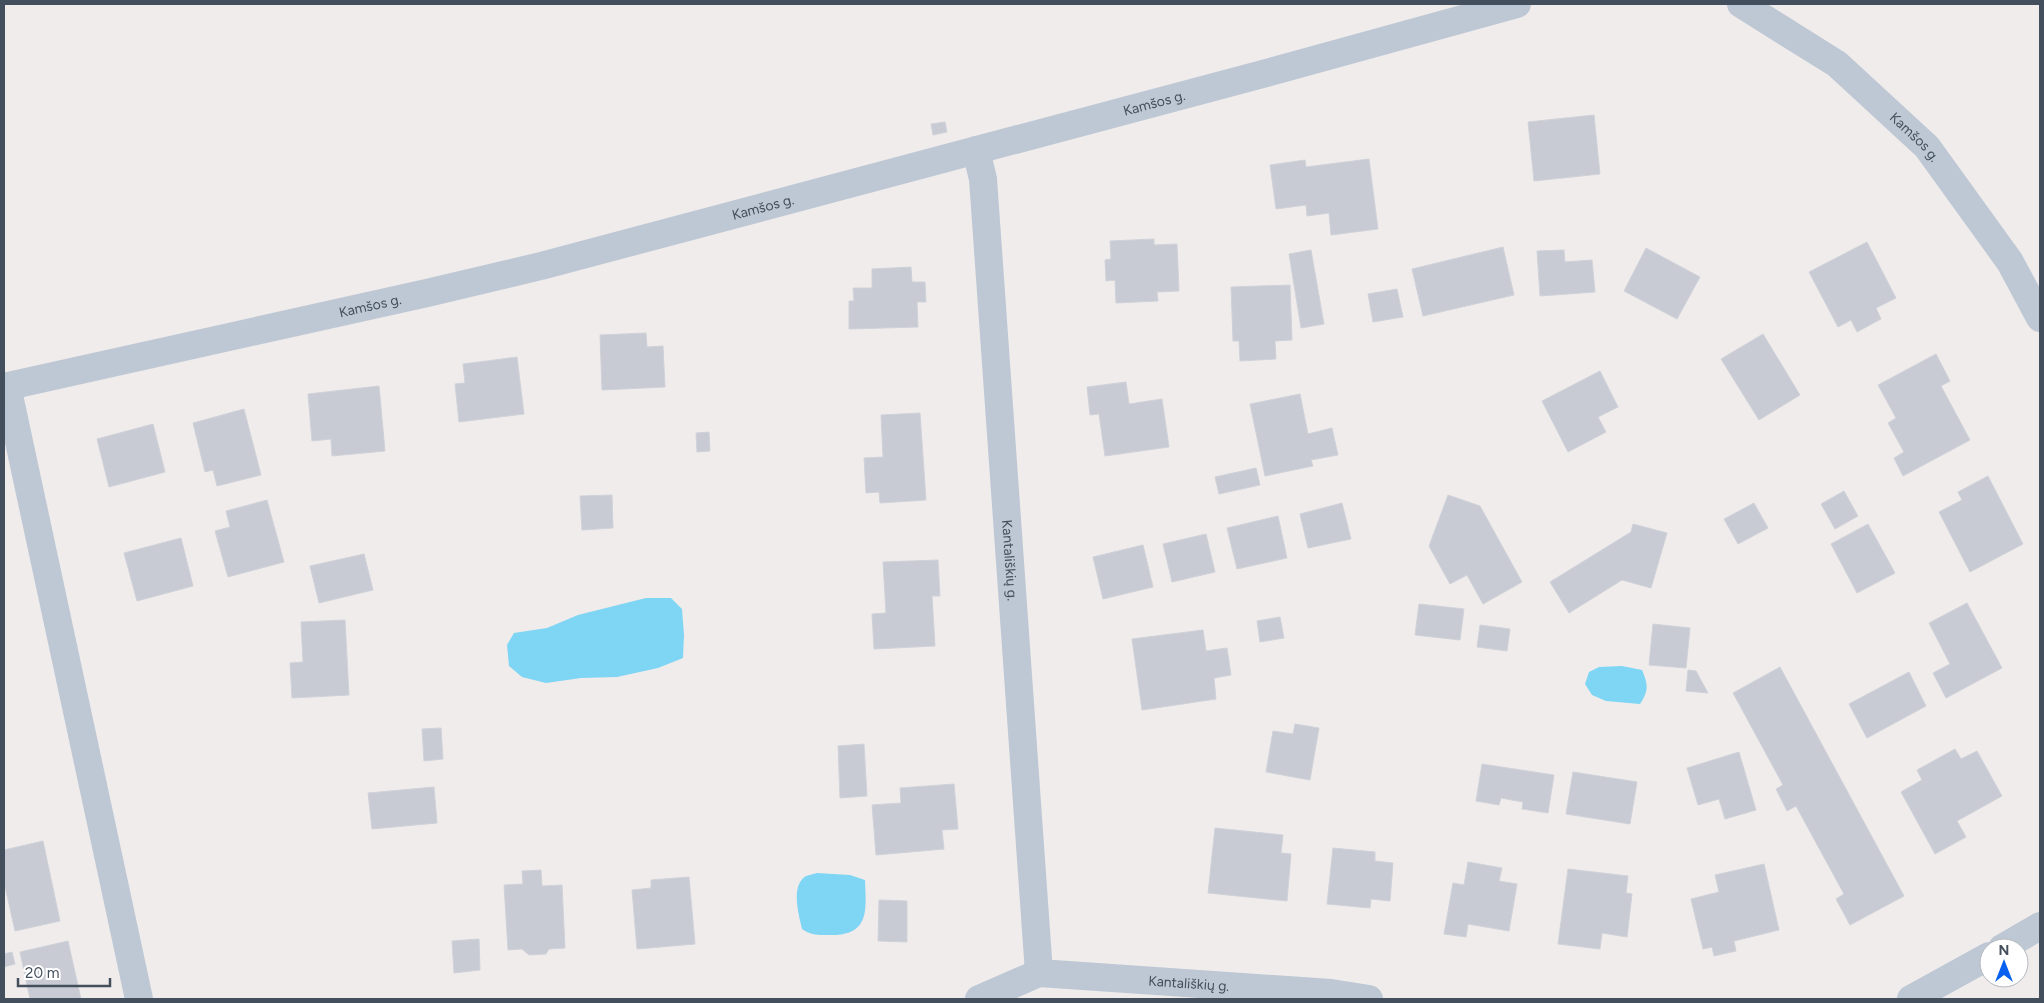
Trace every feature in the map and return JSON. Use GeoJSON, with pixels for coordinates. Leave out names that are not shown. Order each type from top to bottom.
{"type":"FeatureCollection","features":[{"type":"Feature","properties":{"kind":"street","name":"Kamšos g."},"geometry":{"type":"LineString","coordinates":[[5,387],[531,268],[1259,75],[1517,4]]}},
{"type":"Feature","properties":{"kind":"street","name":"Kamšos g."},"geometry":{"type":"LineString","coordinates":[[1741,4],[1837,64],[1927,147],[2010,262],[2040,318]]}},
{"type":"Feature","properties":{"kind":"street","name":"Kantališkių g."},"geometry":{"type":"LineString","coordinates":[[976,150],[983,178],[1039,972]]}},
{"type":"Feature","properties":{"kind":"street"},"geometry":{"type":"LineString","coordinates":[[5,387],[139,999]]}},
{"type":"Feature","properties":{"kind":"street"},"geometry":{"type":"LineString","coordinates":[[2019,938],[2040,926]]}},
{"type":"Feature","properties":{"kind":"street"},"geometry":{"type":"LineString","coordinates":[[1911,999],[1979,962]]}},
{"type":"Feature","properties":{"kind":"street","name":"Kantališkių g."},"geometry":{"type":"LineString","coordinates":[[980,999],[1039,972],[1331,993],[1369,999]]}},
{"type":"Feature","properties":{"kind":"water"},"geometry":{"type":"Polygon","coordinates":[[[646,598],[671,598],[682,609],[683,658],[658,668],[617,677],[581,678],[546,683],[522,677],[509,666],[507,645],[514,633],[547,628],[578,615],[646,598]]]}},
{"type":"Feature","properties":{"kind":"water"},"geometry":{"type":"Polygon","coordinates":[[[1622,666],[1642,670],[1647,687],[1640,704],[1606,701],[1592,695],[1585,684],[1589,672],[1599,667],[1622,666]]]}},
{"type":"Feature","properties":{"kind":"water"},"geometry":{"type":"Polygon","coordinates":[[[817,873],[850,875],[865,880],[865,911],[859,926],[853,931],[844,934],[819,935],[802,929],[797,901],[798,887],[806,876],[817,873]]]}},
{"type":"Feature","properties":{"kind":"building"},"geometry":{"type":"Polygon","coordinates":[[[1594,115],[1600,174],[1534,181],[1528,122],[1594,115]]]}},
{"type":"Feature","properties":{"kind":"building"},"geometry":{"type":"Polygon","coordinates":[[[945,122],[947,132],[933,135],[931,124],[945,122]]]}},
{"type":"Feature","properties":{"kind":"building"},"geometry":{"type":"Polygon","coordinates":[[[1369,159],[1378,229],[1331,235],[1329,213],[1307,216],[1306,205],[1276,209],[1270,165],[1305,160],[1306,167],[1369,159]]]}},
{"type":"Feature","properties":{"kind":"building"},"geometry":{"type":"Polygon","coordinates":[[[1154,239],[1154,245],[1177,244],[1179,291],[1157,292],[1158,301],[1116,303],[1115,280],[1106,281],[1105,260],[1111,259],[1110,241],[1154,239]]]}},
{"type":"Feature","properties":{"kind":"building"},"geometry":{"type":"Polygon","coordinates":[[[1867,242],[1896,298],[1876,308],[1881,319],[1857,332],[1851,320],[1838,327],[1809,272],[1867,242]]]}},
{"type":"Feature","properties":{"kind":"building"},"geometry":{"type":"Polygon","coordinates":[[[1503,247],[1514,295],[1423,316],[1412,269],[1503,247]]]}},
{"type":"Feature","properties":{"kind":"building"},"geometry":{"type":"Polygon","coordinates":[[[1646,248],[1700,277],[1677,319],[1624,291],[1646,248]]]}},
{"type":"Feature","properties":{"kind":"building"},"geometry":{"type":"Polygon","coordinates":[[[1311,250],[1324,324],[1301,328],[1289,254],[1311,250]]]}},
{"type":"Feature","properties":{"kind":"building"},"geometry":{"type":"Polygon","coordinates":[[[1564,250],[1565,262],[1592,260],[1595,292],[1540,296],[1537,251],[1564,250]]]}},
{"type":"Feature","properties":{"kind":"building"},"geometry":{"type":"Polygon","coordinates":[[[911,267],[912,282],[925,282],[926,302],[917,302],[918,327],[849,329],[849,301],[854,301],[853,288],[872,288],[872,269],[911,267]]]}},
{"type":"Feature","properties":{"kind":"building"},"geometry":{"type":"Polygon","coordinates":[[[1290,285],[1292,340],[1275,341],[1276,359],[1240,361],[1239,341],[1233,341],[1231,287],[1290,285]]]}},
{"type":"Feature","properties":{"kind":"building"},"geometry":{"type":"Polygon","coordinates":[[[1397,289],[1403,317],[1373,322],[1368,294],[1397,289]]]}},
{"type":"Feature","properties":{"kind":"building"},"geometry":{"type":"Polygon","coordinates":[[[646,333],[647,347],[663,346],[665,387],[602,390],[600,335],[646,333]]]}},
{"type":"Feature","properties":{"kind":"building"},"geometry":{"type":"Polygon","coordinates":[[[1763,334],[1800,395],[1759,420],[1721,359],[1763,334]]]}},
{"type":"Feature","properties":{"kind":"building"},"geometry":{"type":"Polygon","coordinates":[[[1936,354],[1950,381],[1941,386],[1970,440],[1903,476],[1894,458],[1904,452],[1888,423],[1896,418],[1878,385],[1936,354]]]}},
{"type":"Feature","properties":{"kind":"building"},"geometry":{"type":"Polygon","coordinates":[[[517,357],[524,414],[459,422],[455,384],[465,383],[463,364],[517,357]]]}},
{"type":"Feature","properties":{"kind":"building"},"geometry":{"type":"Polygon","coordinates":[[[1600,371],[1618,407],[1598,417],[1606,432],[1568,452],[1542,401],[1600,371]]]}},
{"type":"Feature","properties":{"kind":"building"},"geometry":{"type":"Polygon","coordinates":[[[1126,382],[1129,404],[1162,399],[1169,447],[1105,456],[1099,414],[1090,415],[1087,387],[1126,382]]]}},
{"type":"Feature","properties":{"kind":"building"},"geometry":{"type":"Polygon","coordinates":[[[379,386],[385,451],[332,456],[331,439],[312,441],[308,394],[379,386]]]}},
{"type":"Feature","properties":{"kind":"building"},"geometry":{"type":"Polygon","coordinates":[[[1300,394],[1308,434],[1332,428],[1338,455],[1311,460],[1313,466],[1265,476],[1250,404],[1300,394]]]}},
{"type":"Feature","properties":{"kind":"building"},"geometry":{"type":"Polygon","coordinates":[[[244,409],[261,475],[217,486],[213,470],[205,472],[193,423],[244,409]]]}},
{"type":"Feature","properties":{"kind":"building"},"geometry":{"type":"Polygon","coordinates":[[[920,413],[926,500],[880,503],[879,492],[866,493],[864,458],[883,457],[881,415],[920,413]]]}},
{"type":"Feature","properties":{"kind":"building"},"geometry":{"type":"Polygon","coordinates":[[[153,424],[165,472],[109,487],[97,439],[153,424]]]}},
{"type":"Feature","properties":{"kind":"building"},"geometry":{"type":"Polygon","coordinates":[[[709,432],[710,451],[697,452],[696,433],[709,432]]]}},
{"type":"Feature","properties":{"kind":"building"},"geometry":{"type":"Polygon","coordinates":[[[1256,468],[1260,485],[1219,494],[1215,477],[1256,468]]]}},
{"type":"Feature","properties":{"kind":"building"},"geometry":{"type":"Polygon","coordinates":[[[1988,476],[2023,544],[1970,572],[1939,512],[1962,500],[1958,492],[1988,476]]]}},
{"type":"Feature","properties":{"kind":"building"},"geometry":{"type":"Polygon","coordinates":[[[1844,491],[1858,516],[1835,529],[1821,504],[1844,491]]]}},
{"type":"Feature","properties":{"kind":"building"},"geometry":{"type":"Polygon","coordinates":[[[612,495],[613,528],[582,530],[580,496],[612,495]]]}},
{"type":"Feature","properties":{"kind":"building"},"geometry":{"type":"Polygon","coordinates":[[[1448,495],[1480,506],[1522,582],[1483,604],[1467,575],[1450,584],[1429,546],[1448,495]]]}},
{"type":"Feature","properties":{"kind":"building"},"geometry":{"type":"Polygon","coordinates":[[[267,500],[284,562],[228,577],[215,531],[230,527],[226,511],[267,500]]]}},
{"type":"Feature","properties":{"kind":"building"},"geometry":{"type":"Polygon","coordinates":[[[1342,503],[1351,539],[1308,548],[1300,514],[1342,503]]]}},
{"type":"Feature","properties":{"kind":"building"},"geometry":{"type":"Polygon","coordinates":[[[1754,503],[1768,528],[1738,544],[1724,519],[1754,503]]]}},
{"type":"Feature","properties":{"kind":"building"},"geometry":{"type":"Polygon","coordinates":[[[1278,516],[1287,558],[1237,569],[1227,528],[1278,516]]]}},
{"type":"Feature","properties":{"kind":"building"},"geometry":{"type":"Polygon","coordinates":[[[1633,524],[1667,533],[1651,588],[1622,580],[1569,613],[1550,582],[1631,532],[1633,524]]]}},
{"type":"Feature","properties":{"kind":"building"},"geometry":{"type":"Polygon","coordinates":[[[1868,524],[1895,573],[1857,593],[1831,544],[1868,524]]]}},
{"type":"Feature","properties":{"kind":"building"},"geometry":{"type":"Polygon","coordinates":[[[1206,534],[1215,572],[1172,582],[1163,544],[1206,534]]]}},
{"type":"Feature","properties":{"kind":"building"},"geometry":{"type":"Polygon","coordinates":[[[181,538],[193,586],[137,601],[124,553],[181,538]]]}},
{"type":"Feature","properties":{"kind":"building"},"geometry":{"type":"Polygon","coordinates":[[[1143,545],[1153,587],[1103,599],[1093,557],[1143,545]]]}},
{"type":"Feature","properties":{"kind":"building"},"geometry":{"type":"Polygon","coordinates":[[[364,554],[373,590],[319,603],[310,566],[364,554]]]}},
{"type":"Feature","properties":{"kind":"building"},"geometry":{"type":"Polygon","coordinates":[[[938,560],[940,596],[932,596],[935,646],[874,649],[872,614],[886,613],[883,562],[938,560]]]}},
{"type":"Feature","properties":{"kind":"building"},"geometry":{"type":"Polygon","coordinates":[[[1967,603],[2002,668],[1946,698],[1933,673],[1950,664],[1929,623],[1967,603]]]}},
{"type":"Feature","properties":{"kind":"building"},"geometry":{"type":"Polygon","coordinates":[[[1419,604],[1464,609],[1460,640],[1415,635],[1419,604]]]}},
{"type":"Feature","properties":{"kind":"building"},"geometry":{"type":"Polygon","coordinates":[[[1280,617],[1284,638],[1260,642],[1257,621],[1280,617]]]}},
{"type":"Feature","properties":{"kind":"building"},"geometry":{"type":"Polygon","coordinates":[[[345,620],[349,695],[292,698],[290,663],[303,662],[301,622],[345,620]]]}},
{"type":"Feature","properties":{"kind":"building"},"geometry":{"type":"Polygon","coordinates":[[[1653,624],[1690,628],[1686,668],[1649,665],[1653,624]]]}},
{"type":"Feature","properties":{"kind":"building"},"geometry":{"type":"Polygon","coordinates":[[[1480,625],[1510,629],[1507,651],[1477,647],[1480,625]]]}},
{"type":"Feature","properties":{"kind":"building"},"geometry":{"type":"Polygon","coordinates":[[[1203,630],[1206,651],[1227,648],[1231,675],[1214,678],[1216,699],[1142,710],[1132,639],[1203,630]]]}},
{"type":"Feature","properties":{"kind":"building"},"geometry":{"type":"Polygon","coordinates":[[[1780,667],[1904,896],[1850,925],[1836,899],[1844,894],[1796,806],[1787,811],[1776,789],[1783,785],[1733,693],[1780,667]]]}},
{"type":"Feature","properties":{"kind":"building"},"geometry":{"type":"Polygon","coordinates":[[[1688,670],[1696,671],[1708,693],[1686,691],[1688,670]]]}},
{"type":"Feature","properties":{"kind":"building"},"geometry":{"type":"Polygon","coordinates":[[[1909,672],[1926,706],[1867,738],[1849,704],[1909,672]]]}},
{"type":"Feature","properties":{"kind":"building"},"geometry":{"type":"Polygon","coordinates":[[[1295,724],[1319,728],[1310,780],[1266,772],[1273,731],[1293,734],[1295,724]]]}},
{"type":"Feature","properties":{"kind":"building"},"geometry":{"type":"Polygon","coordinates":[[[441,728],[443,759],[424,761],[422,729],[441,728]]]}},
{"type":"Feature","properties":{"kind":"building"},"geometry":{"type":"Polygon","coordinates":[[[864,744],[867,796],[840,798],[838,746],[864,744]]]}},
{"type":"Feature","properties":{"kind":"building"},"geometry":{"type":"Polygon","coordinates":[[[1955,749],[1961,759],[1977,751],[2002,796],[1957,821],[1966,837],[1935,854],[1901,792],[1922,780],[1917,770],[1955,749]]]}},
{"type":"Feature","properties":{"kind":"building"},"geometry":{"type":"Polygon","coordinates":[[[1739,752],[1756,810],[1725,819],[1719,799],[1698,805],[1687,768],[1739,752]]]}},
{"type":"Feature","properties":{"kind":"building"},"geometry":{"type":"Polygon","coordinates":[[[1482,764],[1554,775],[1548,813],[1522,809],[1523,802],[1501,798],[1499,805],[1476,801],[1482,764]]]}},
{"type":"Feature","properties":{"kind":"building"},"geometry":{"type":"Polygon","coordinates":[[[1573,772],[1637,782],[1630,824],[1566,814],[1573,772]]]}},
{"type":"Feature","properties":{"kind":"building"},"geometry":{"type":"Polygon","coordinates":[[[954,784],[958,829],[942,830],[944,849],[876,855],[872,805],[901,803],[900,788],[954,784]]]}},
{"type":"Feature","properties":{"kind":"building"},"geometry":{"type":"Polygon","coordinates":[[[434,787],[437,823],[372,829],[368,793],[434,787]]]}},
{"type":"Feature","properties":{"kind":"building"},"geometry":{"type":"Polygon","coordinates":[[[1215,828],[1283,835],[1281,853],[1291,854],[1287,901],[1208,893],[1215,828]]]}},
{"type":"Feature","properties":{"kind":"building"},"geometry":{"type":"Polygon","coordinates":[[[43,841],[60,921],[15,931],[4,882],[4,850],[43,841]]]}},
{"type":"Feature","properties":{"kind":"building"},"geometry":{"type":"Polygon","coordinates":[[[1333,848],[1375,852],[1375,861],[1393,863],[1390,901],[1371,899],[1370,908],[1327,904],[1333,848]]]}},
{"type":"Feature","properties":{"kind":"building"},"geometry":{"type":"Polygon","coordinates":[[[1468,862],[1502,868],[1499,881],[1517,884],[1509,931],[1468,924],[1466,937],[1444,934],[1453,883],[1464,885],[1468,862]]]}},
{"type":"Feature","properties":{"kind":"building"},"geometry":{"type":"Polygon","coordinates":[[[1764,864],[1779,930],[1734,941],[1736,951],[1714,956],[1712,947],[1703,949],[1691,899],[1719,892],[1715,875],[1764,864]]]}},
{"type":"Feature","properties":{"kind":"building"},"geometry":{"type":"Polygon","coordinates":[[[1568,869],[1628,876],[1626,893],[1632,894],[1627,937],[1602,933],[1600,949],[1558,944],[1568,869]]]}},
{"type":"Feature","properties":{"kind":"building"},"geometry":{"type":"Polygon","coordinates":[[[541,870],[542,886],[562,885],[565,948],[549,949],[546,954],[529,955],[522,949],[508,950],[504,885],[523,884],[522,871],[541,870]]]}},
{"type":"Feature","properties":{"kind":"building"},"geometry":{"type":"Polygon","coordinates":[[[689,877],[695,944],[637,949],[632,890],[651,888],[651,880],[689,877]]]}},
{"type":"Feature","properties":{"kind":"building"},"geometry":{"type":"Polygon","coordinates":[[[879,900],[907,901],[907,942],[878,941],[879,900]]]}},
{"type":"Feature","properties":{"kind":"building"},"geometry":{"type":"Polygon","coordinates":[[[479,939],[480,970],[454,973],[452,941],[479,939]]]}},
{"type":"Feature","properties":{"kind":"building"},"geometry":{"type":"Polygon","coordinates":[[[68,941],[81,999],[30,999],[20,952],[68,941]]]}},
{"type":"Feature","properties":{"kind":"building"},"geometry":{"type":"Polygon","coordinates":[[[12,952],[15,964],[4,967],[4,954],[12,952]]]}}]}
